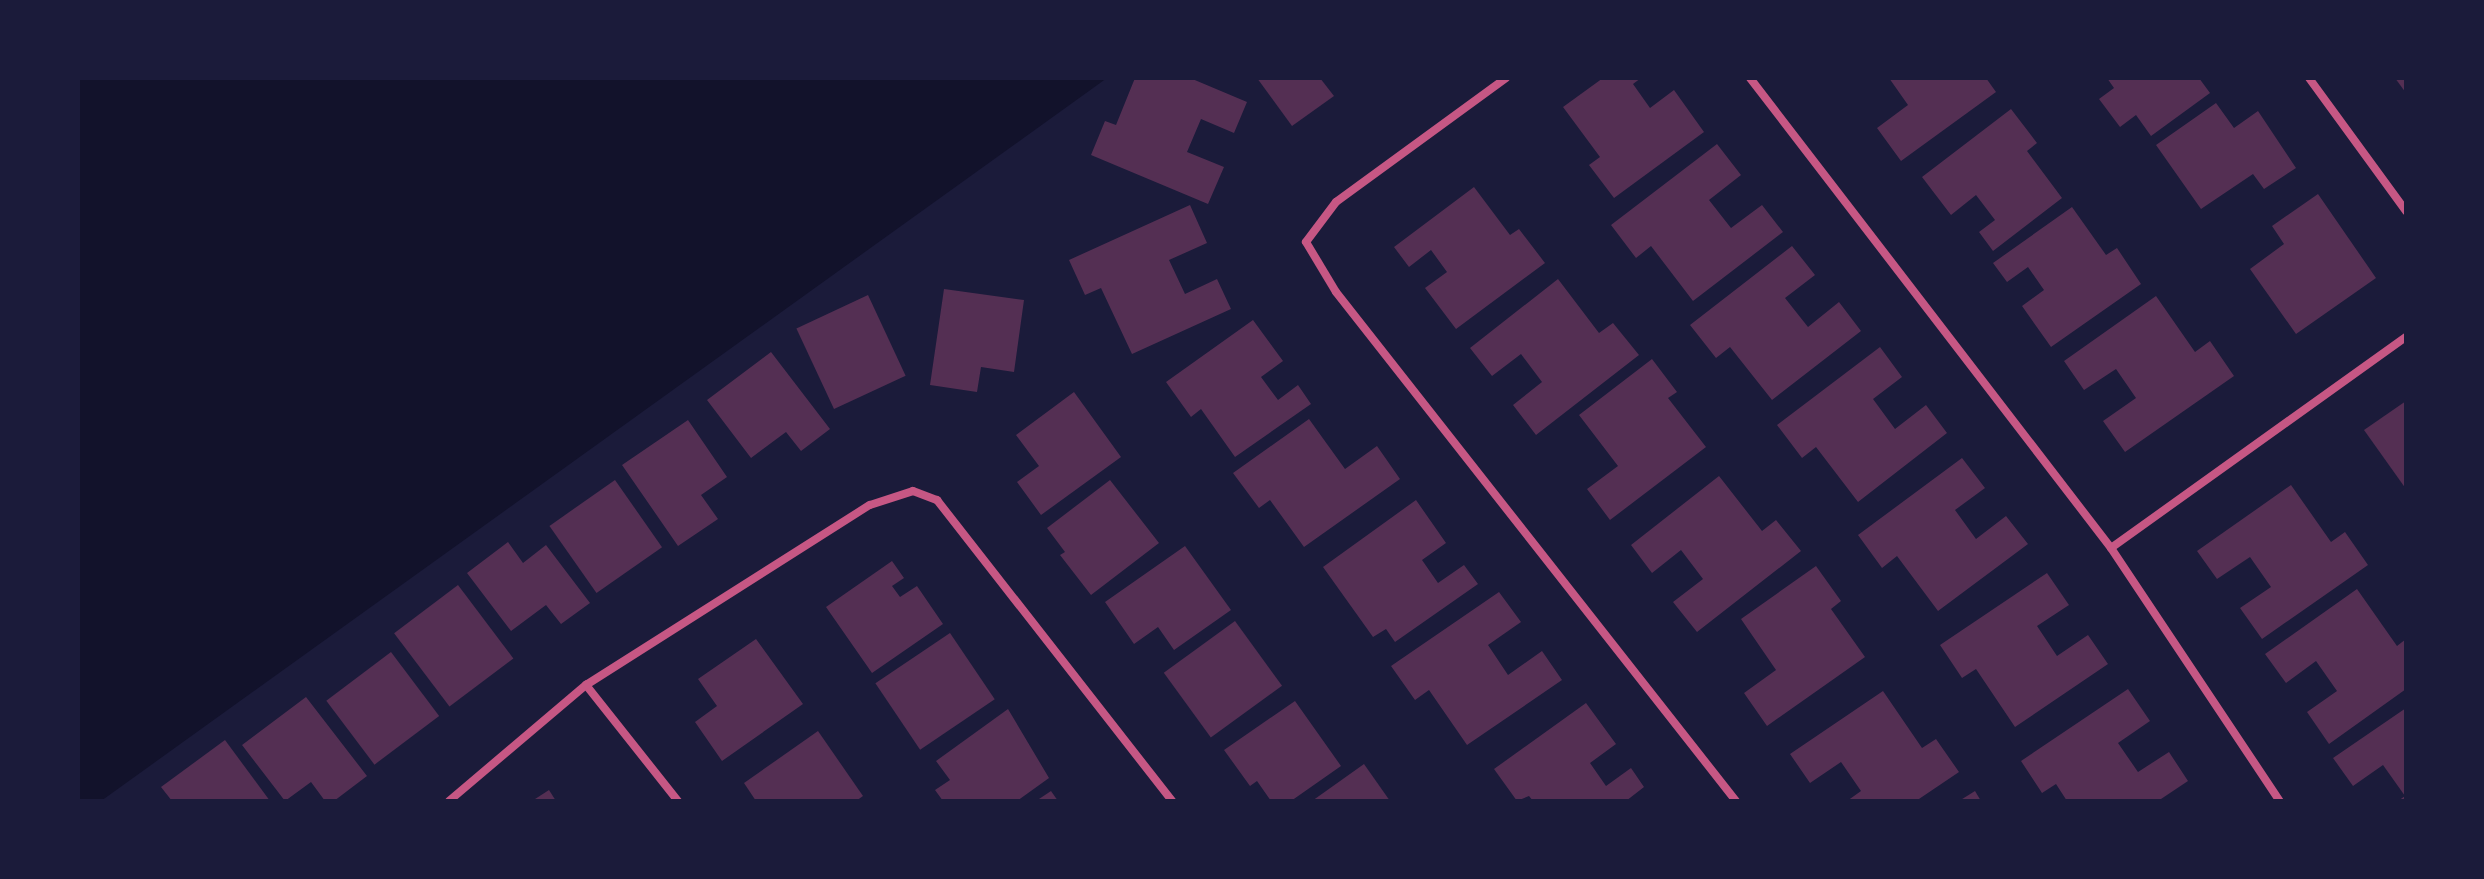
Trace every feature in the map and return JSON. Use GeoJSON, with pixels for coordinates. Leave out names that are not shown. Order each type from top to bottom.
{"type":"FeatureCollection","features":[{"type":"Feature","properties":{"kind":"street"},"geometry":{"type":"LineString","coordinates":[[1506,78],[1336,202],[1306,242],[1336,292],[1734,798],[1723,801]]}},
{"type":"Feature","properties":{"kind":"street"},"geometry":{"type":"LineString","coordinates":[[1750,78],[2111,548],[2280,801]]}},
{"type":"Feature","properties":{"kind":"street"},"geometry":{"type":"LineString","coordinates":[[2309,78],[2406,211]]}},
{"type":"Feature","properties":{"kind":"street"},"geometry":{"type":"LineString","coordinates":[[2111,548],[2406,337]]}},
{"type":"Feature","properties":{"kind":"street"},"geometry":{"type":"LineString","coordinates":[[449,801],[586,685],[870,505],[913,491],[937,500],[1172,801]]}},
{"type":"Feature","properties":{"kind":"street"},"geometry":{"type":"LineString","coordinates":[[586,685],[678,801]]}},
{"type":"Feature","properties":{"kind":"shaded area"},"geometry":{"type":"Polygon","coordinates":[[[78,78],[1107,78],[101,801],[78,801],[78,78]]]}},
{"type":"Feature","properties":{"kind":"building"},"geometry":{"type":"Polygon","coordinates":[[[1135,78],[1190,78],[1247,102],[1234,133],[1201,119],[1187,152],[1224,167],[1208,204],[1091,155],[1105,121],[1116,125],[1135,78]]]}},
{"type":"Feature","properties":{"kind":"building"},"geometry":{"type":"Polygon","coordinates":[[[1257,78],[1320,78],[1334,96],[1292,126],[1257,78]]]}},
{"type":"Feature","properties":{"kind":"building"},"geometry":{"type":"Polygon","coordinates":[[[1603,78],[1641,78],[1633,84],[1650,108],[1674,90],[1704,132],[1614,198],[1589,165],[1600,157],[1563,107],[1603,78]]]}},
{"type":"Feature","properties":{"kind":"building"},"geometry":{"type":"Polygon","coordinates":[[[1889,78],[1986,78],[1996,92],[1901,161],[1877,128],[1908,105],[1889,78]]]}},
{"type":"Feature","properties":{"kind":"building"},"geometry":{"type":"Polygon","coordinates":[[[2107,78],[2199,78],[2210,93],[2151,136],[2136,115],[2120,127],[2099,99],[2114,88],[2107,78]]]}},
{"type":"Feature","properties":{"kind":"building"},"geometry":{"type":"Polygon","coordinates":[[[2395,78],[2406,78],[2406,93],[2395,78]]]}},
{"type":"Feature","properties":{"kind":"building"},"geometry":{"type":"Polygon","coordinates":[[[2216,103],[2234,128],[2258,111],[2296,168],[2264,189],[2253,174],[2201,209],[2156,145],[2216,103]]]}},
{"type":"Feature","properties":{"kind":"building"},"geometry":{"type":"Polygon","coordinates":[[[2011,109],[2037,143],[2027,151],[2062,198],[1993,251],[1979,232],[1995,220],[1976,195],[1951,215],[1922,177],[2011,109]]]}},
{"type":"Feature","properties":{"kind":"building"},"geometry":{"type":"Polygon","coordinates":[[[1717,144],[1741,175],[1709,200],[1731,228],[1762,205],[1783,232],[1693,301],[1651,246],[1636,258],[1611,225],[1717,144]]]}},
{"type":"Feature","properties":{"kind":"building"},"geometry":{"type":"Polygon","coordinates":[[[1474,187],[1510,235],[1519,229],[1545,263],[1456,329],[1425,288],[1447,272],[1431,250],[1409,267],[1394,247],[1474,187]]]}},
{"type":"Feature","properties":{"kind":"building"},"geometry":{"type":"Polygon","coordinates":[[[2318,194],[2376,278],[2296,334],[2250,269],[2284,244],[2272,226],[2318,194]]]}},
{"type":"Feature","properties":{"kind":"building"},"geometry":{"type":"Polygon","coordinates":[[[1190,205],[1207,243],[1169,260],[1185,294],[1217,279],[1231,309],[1132,354],[1101,288],[1085,295],[1069,260],[1190,205]]]}},
{"type":"Feature","properties":{"kind":"building"},"geometry":{"type":"Polygon","coordinates":[[[2072,207],[2106,255],[2117,248],[2141,284],[2051,347],[2022,306],[2044,290],[2028,267],[2007,282],[1993,263],[2072,207]]]}},
{"type":"Feature","properties":{"kind":"building"},"geometry":{"type":"Polygon","coordinates":[[[1792,246],[1815,275],[1785,298],[1808,327],[1839,302],[1861,331],[1772,400],[1730,347],[1716,358],[1690,325],[1792,246]]]}},
{"type":"Feature","properties":{"kind":"building"},"geometry":{"type":"Polygon","coordinates":[[[1558,279],[1599,333],[1613,323],[1639,355],[1536,435],[1513,405],[1542,382],[1521,354],[1492,376],[1470,348],[1558,279]]]}},
{"type":"Feature","properties":{"kind":"building"},"geometry":{"type":"Polygon","coordinates":[[[944,289],[1024,300],[1014,372],[981,367],[977,392],[930,385],[944,289]]]}},
{"type":"Feature","properties":{"kind":"building"},"geometry":{"type":"Polygon","coordinates":[[[868,295],[906,376],[834,409],[796,328],[868,295]]]}},
{"type":"Feature","properties":{"kind":"building"},"geometry":{"type":"Polygon","coordinates":[[[2156,296],[2195,352],[2210,341],[2234,376],[2125,452],[2103,421],[2136,398],[2116,369],[2084,390],[2064,361],[2156,296]]]}},
{"type":"Feature","properties":{"kind":"building"},"geometry":{"type":"Polygon","coordinates":[[[1253,320],[1283,361],[1261,377],[1278,400],[1298,385],[1311,404],[1235,457],[1201,409],[1191,417],[1166,382],[1253,320]]]}},
{"type":"Feature","properties":{"kind":"building"},"geometry":{"type":"Polygon","coordinates":[[[1880,347],[1902,377],[1873,399],[1895,429],[1926,405],[1947,433],[1858,502],[1816,447],[1802,458],[1777,425],[1880,347]]]}},
{"type":"Feature","properties":{"kind":"building"},"geometry":{"type":"Polygon","coordinates":[[[771,352],[830,429],[801,451],[786,432],[751,458],[707,400],[771,352]]]}},
{"type":"Feature","properties":{"kind":"building"},"geometry":{"type":"Polygon","coordinates":[[[1652,359],[1677,392],[1668,398],[1706,447],[1610,520],[1587,489],[1618,466],[1579,415],[1652,359]]]}},
{"type":"Feature","properties":{"kind":"building"},"geometry":{"type":"Polygon","coordinates":[[[1074,392],[1121,457],[1041,515],[1017,482],[1039,466],[1016,435],[1074,392]]]}},
{"type":"Feature","properties":{"kind":"building"},"geometry":{"type":"Polygon","coordinates":[[[2406,401],[2406,489],[2364,430],[2406,401]]]}},
{"type":"Feature","properties":{"kind":"building"},"geometry":{"type":"Polygon","coordinates":[[[1309,419],[1345,469],[1377,446],[1400,479],[1304,547],[1270,500],[1259,508],[1233,473],[1309,419]]]}},
{"type":"Feature","properties":{"kind":"building"},"geometry":{"type":"Polygon","coordinates":[[[688,420],[727,477],[701,495],[718,519],[678,546],[622,465],[688,420]]]}},
{"type":"Feature","properties":{"kind":"building"},"geometry":{"type":"Polygon","coordinates":[[[1962,458],[1985,488],[1955,510],[1976,539],[2006,516],[2028,544],[1938,611],[1897,556],[1882,568],[1858,535],[1962,458]]]}},
{"type":"Feature","properties":{"kind":"building"},"geometry":{"type":"Polygon","coordinates":[[[1719,476],[1762,531],[1776,520],[1801,551],[1697,632],[1673,602],[1703,579],[1681,550],[1652,573],[1631,545],[1719,476]]]}},
{"type":"Feature","properties":{"kind":"building"},"geometry":{"type":"Polygon","coordinates":[[[615,480],[662,547],[597,593],[549,526],[615,480]]]}},
{"type":"Feature","properties":{"kind":"building"},"geometry":{"type":"Polygon","coordinates":[[[1110,480],[1159,543],[1091,595],[1060,555],[1065,552],[1047,528],[1110,480]]]}},
{"type":"Feature","properties":{"kind":"building"},"geometry":{"type":"Polygon","coordinates":[[[2291,485],[2331,542],[2345,532],[2368,565],[2262,639],[2240,608],[2271,587],[2250,557],[2217,579],[2197,551],[2291,485]]]}},
{"type":"Feature","properties":{"kind":"building"},"geometry":{"type":"Polygon","coordinates":[[[1416,500],[1446,543],[1422,560],[1438,583],[1464,565],[1478,584],[1395,642],[1386,629],[1373,637],[1323,567],[1416,500]]]}},
{"type":"Feature","properties":{"kind":"building"},"geometry":{"type":"Polygon","coordinates":[[[508,542],[523,563],[546,545],[590,603],[561,624],[546,605],[511,631],[467,573],[508,542]]]}},
{"type":"Feature","properties":{"kind":"building"},"geometry":{"type":"Polygon","coordinates":[[[1185,546],[1231,610],[1174,650],[1158,627],[1134,644],[1105,602],[1185,546]]]}},
{"type":"Feature","properties":{"kind":"building"},"geometry":{"type":"Polygon","coordinates":[[[892,561],[904,578],[892,586],[900,597],[917,586],[943,624],[872,673],[826,607],[892,561]]]}},
{"type":"Feature","properties":{"kind":"building"},"geometry":{"type":"Polygon","coordinates":[[[1816,566],[1841,601],[1831,609],[1865,657],[1767,726],[1744,693],[1776,670],[1741,619],[1816,566]]]}},
{"type":"Feature","properties":{"kind":"building"},"geometry":{"type":"Polygon","coordinates":[[[2047,573],[2069,605],[2037,626],[2057,656],[2088,635],[2108,664],[2015,727],[1976,669],[1962,678],[1940,645],[2047,573]]]}},
{"type":"Feature","properties":{"kind":"building"},"geometry":{"type":"Polygon","coordinates":[[[458,585],[513,658],[449,707],[394,633],[458,585]]]}},
{"type":"Feature","properties":{"kind":"building"},"geometry":{"type":"Polygon","coordinates":[[[2357,589],[2397,646],[2406,639],[2406,689],[2329,744],[2307,712],[2337,691],[2316,661],[2286,683],[2265,654],[2357,589]]]}},
{"type":"Feature","properties":{"kind":"building"},"geometry":{"type":"Polygon","coordinates":[[[1499,592],[1521,622],[1488,645],[1508,675],[1542,651],[1562,680],[1467,745],[1429,690],[1415,700],[1391,666],[1499,592]]]}},
{"type":"Feature","properties":{"kind":"building"},"geometry":{"type":"Polygon","coordinates":[[[1235,621],[1282,686],[1211,737],[1164,673],[1235,621]]]}},
{"type":"Feature","properties":{"kind":"building"},"geometry":{"type":"Polygon","coordinates":[[[950,633],[995,699],[920,750],[875,683],[950,633]]]}},
{"type":"Feature","properties":{"kind":"building"},"geometry":{"type":"Polygon","coordinates":[[[756,639],[803,704],[722,761],[695,722],[717,706],[698,679],[756,639]]]}},
{"type":"Feature","properties":{"kind":"building"},"geometry":{"type":"Polygon","coordinates":[[[391,652],[439,716],[374,765],[326,701],[391,652]]]}},
{"type":"Feature","properties":{"kind":"building"},"geometry":{"type":"Polygon","coordinates":[[[2128,689],[2150,721],[2118,743],[2138,772],[2169,752],[2188,781],[2158,801],[2067,801],[2056,784],[2042,793],[2021,761],[2128,689]]]}},
{"type":"Feature","properties":{"kind":"building"},"geometry":{"type":"Polygon","coordinates":[[[1883,691],[1922,748],[1936,739],[1959,772],[1916,801],[1847,801],[1861,791],[1841,762],[1810,783],[1790,754],[1883,691]]]}},
{"type":"Feature","properties":{"kind":"building"},"geometry":{"type":"Polygon","coordinates":[[[306,697],[367,776],[334,801],[325,801],[311,782],[285,801],[242,745],[306,697]]]}},
{"type":"Feature","properties":{"kind":"building"},"geometry":{"type":"Polygon","coordinates":[[[1295,701],[1341,766],[1291,801],[1271,801],[1257,781],[1250,786],[1224,750],[1295,701]]]}},
{"type":"Feature","properties":{"kind":"building"},"geometry":{"type":"Polygon","coordinates":[[[1586,703],[1616,744],[1590,763],[1606,786],[1631,768],[1644,787],[1626,801],[1533,801],[1529,796],[1517,801],[1494,769],[1586,703]]]}},
{"type":"Feature","properties":{"kind":"building"},"geometry":{"type":"Polygon","coordinates":[[[2406,708],[2406,801],[2398,801],[2405,796],[2383,765],[2353,786],[2333,758],[2406,708]]]}},
{"type":"Feature","properties":{"kind":"building"},"geometry":{"type":"Polygon","coordinates":[[[1008,709],[1049,778],[1017,801],[943,801],[935,790],[950,780],[936,761],[1008,709]]]}},
{"type":"Feature","properties":{"kind":"building"},"geometry":{"type":"Polygon","coordinates":[[[818,731],[863,796],[856,801],[756,801],[744,783],[818,731]]]}},
{"type":"Feature","properties":{"kind":"building"},"geometry":{"type":"Polygon","coordinates":[[[225,740],[270,801],[172,801],[161,787],[225,740]]]}},
{"type":"Feature","properties":{"kind":"building"},"geometry":{"type":"Polygon","coordinates":[[[1364,764],[1390,801],[1312,801],[1364,764]]]}},
{"type":"Feature","properties":{"kind":"building"},"geometry":{"type":"Polygon","coordinates":[[[549,790],[556,801],[532,801],[549,790]]]}},
{"type":"Feature","properties":{"kind":"building"},"geometry":{"type":"Polygon","coordinates":[[[1051,791],[1058,801],[1036,801],[1051,791]]]}},
{"type":"Feature","properties":{"kind":"building"},"geometry":{"type":"Polygon","coordinates":[[[1975,791],[1981,801],[1959,801],[1975,791]]]}}]}
